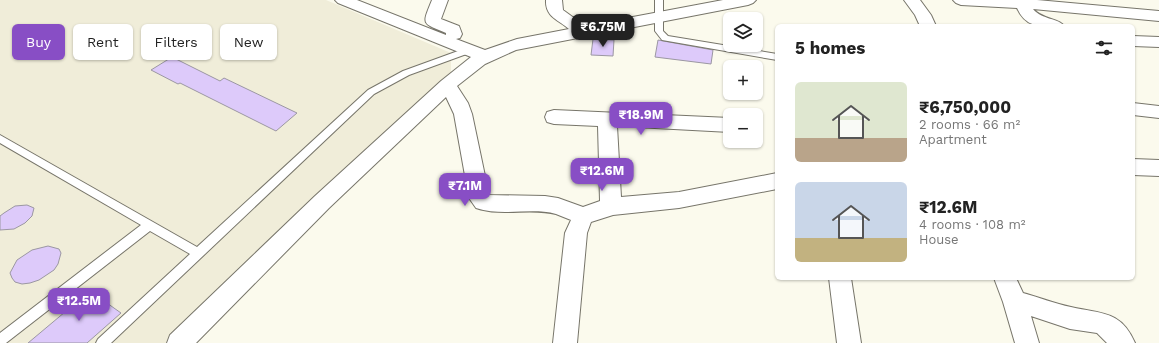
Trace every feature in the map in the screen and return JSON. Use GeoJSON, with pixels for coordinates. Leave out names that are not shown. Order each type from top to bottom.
{"type":"FeatureCollection","features":[{"type":"Feature","properties":{"kind":"street"},"geometry":{"type":"LineString","coordinates":[[343,0],[477,53],[582,32],[658,9],[748,0]]}},
{"type":"Feature","properties":{"kind":"street"},"geometry":{"type":"LineString","coordinates":[[440,0],[433,18],[433,22],[454,30],[454,34],[450,42]]}},
{"type":"Feature","properties":{"kind":"street"},"geometry":{"type":"LineString","coordinates":[[554,0],[554,10],[557,14],[582,32]]}},
{"type":"Feature","properties":{"kind":"street"},"geometry":{"type":"LineString","coordinates":[[912,0],[923,15],[927,24]]}},
{"type":"Feature","properties":{"kind":"street"},"geometry":{"type":"LineString","coordinates":[[961,0],[1159,16]]}},
{"type":"Feature","properties":{"kind":"street"},"geometry":{"type":"LineString","coordinates":[[1023,4],[1025,11],[1036,20],[1049,24]]}},
{"type":"Feature","properties":{"kind":"street"},"geometry":{"type":"LineString","coordinates":[[1135,41],[1159,42]]}},
{"type":"Feature","properties":{"kind":"street"},"geometry":{"type":"LineString","coordinates":[[179,343],[322,202],[468,67],[477,53]]}},
{"type":"Feature","properties":{"kind":"street"},"geometry":{"type":"LineString","coordinates":[[447,85],[459,103],[463,114],[478,198],[483,202],[493,204],[545,204],[558,206],[583,216]]}},
{"type":"Feature","properties":{"kind":"street"},"geometry":{"type":"LineString","coordinates":[[1135,109],[1159,112]]}},
{"type":"Feature","properties":{"kind":"street"},"geometry":{"type":"LineString","coordinates":[[554,116],[723,125]]}},
{"type":"Feature","properties":{"kind":"street"},"geometry":{"type":"LineString","coordinates":[[607,119],[611,207]]}},
{"type":"Feature","properties":{"kind":"street"},"geometry":{"type":"LineString","coordinates":[[1135,166],[1159,168]]}},
{"type":"Feature","properties":{"kind":"street"},"geometry":{"type":"LineString","coordinates":[[565,343],[576,233],[583,216],[591,212],[611,207],[665,202],[775,181]]}},
{"type":"Feature","properties":{"kind":"street"},"geometry":{"type":"LineString","coordinates":[[840,280],[849,343]]}},
{"type":"Feature","properties":{"kind":"street"},"geometry":{"type":"LineString","coordinates":[[1006,280],[1015,302],[1027,343]]}},
{"type":"Feature","properties":{"kind":"street"},"geometry":{"type":"LineString","coordinates":[[1015,302],[1042,308],[1070,318],[1102,323],[1110,328],[1123,343]]}},
{"type":"Feature","properties":{"kind":"lane"},"geometry":{"type":"LineString","coordinates":[[658,9],[659,30],[665,38],[775,56]]}},
{"type":"Feature","properties":{"kind":"lane"},"geometry":{"type":"LineString","coordinates":[[102,343],[371,92],[387,81],[412,70],[477,53]]}},
{"type":"Feature","properties":{"kind":"lane"},"geometry":{"type":"LineString","coordinates":[[0,139],[198,253]]}},
{"type":"Feature","properties":{"kind":"lane"},"geometry":{"type":"LineString","coordinates":[[0,340],[149,225]]}},
{"type":"Feature","properties":{"kind":"shaded area"},"geometry":{"type":"Polygon","coordinates":[[[0,0],[326,0],[451,53],[451,74],[167,343],[0,343],[0,0]]]}},
{"type":"Feature","properties":{"kind":"building"},"geometry":{"type":"Polygon","coordinates":[[[593,39],[614,40],[613,56],[591,55],[593,39]]]}},
{"type":"Feature","properties":{"kind":"building"},"geometry":{"type":"Polygon","coordinates":[[[658,40],[713,50],[711,64],[655,57],[658,40]]]}},
{"type":"Feature","properties":{"kind":"building"},"geometry":{"type":"Polygon","coordinates":[[[167,60],[178,60],[220,81],[224,78],[297,113],[276,131],[151,70],[167,60]]]}},
{"type":"Feature","properties":{"kind":"building"},"geometry":{"type":"Polygon","coordinates":[[[27,205],[34,208],[32,216],[25,223],[14,229],[0,230],[0,216],[15,206],[27,205]]]}},
{"type":"Feature","properties":{"kind":"building"},"geometry":{"type":"Polygon","coordinates":[[[48,246],[59,249],[61,253],[58,264],[54,270],[39,280],[30,283],[22,284],[15,282],[10,273],[17,260],[32,250],[48,246]]]}},
{"type":"Feature","properties":{"kind":"building"},"geometry":{"type":"Polygon","coordinates":[[[90,291],[121,313],[87,343],[28,343],[90,291]]]}}]}
